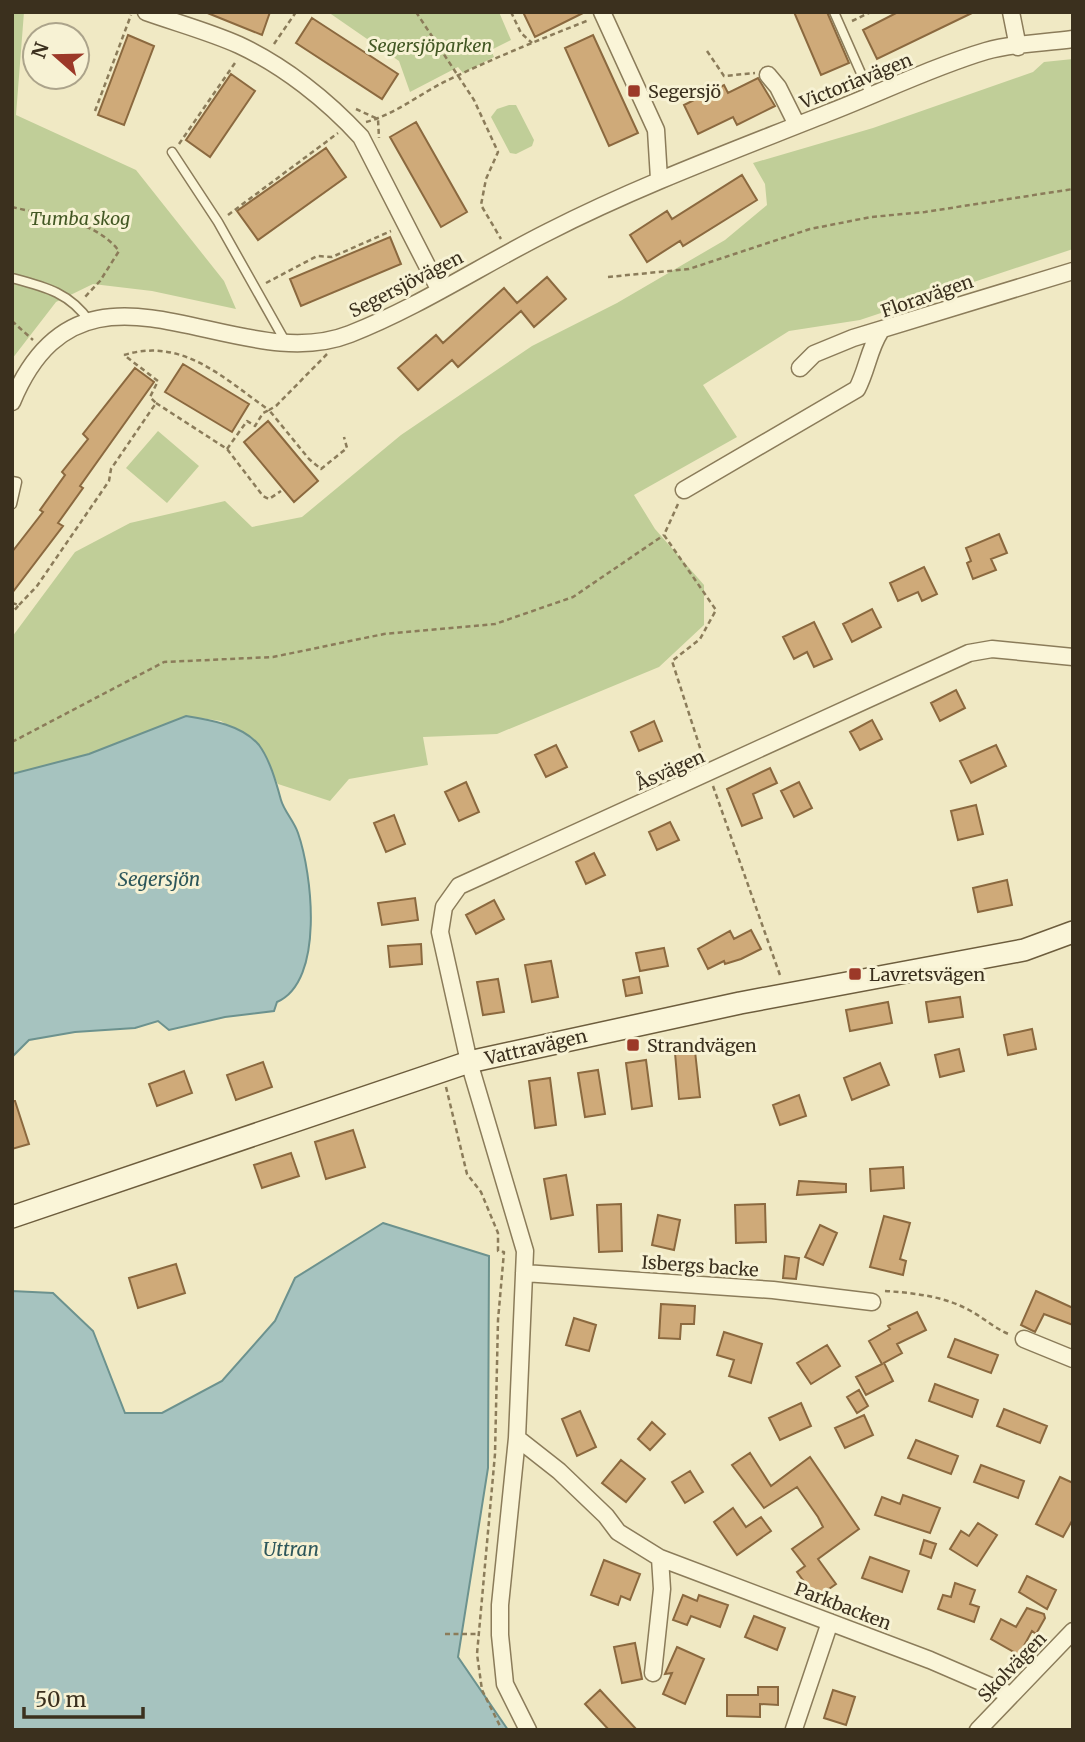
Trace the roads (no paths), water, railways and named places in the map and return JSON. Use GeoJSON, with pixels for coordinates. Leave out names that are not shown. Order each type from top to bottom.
{"type":"FeatureCollection","features":[{"type":"Feature","properties":{"kind":"street"},"geometry":{"type":"LineString","coordinates":[[146,12],[264,57],[351,125],[361,137],[439,289]]}},
{"type":"Feature","properties":{"kind":"street"},"geometry":{"type":"LineString","coordinates":[[1011,12],[1018,47]]}},
{"type":"Feature","properties":{"kind":"street"},"geometry":{"type":"LineString","coordinates":[[598,15],[656,131],[659,179]]}},
{"type":"Feature","properties":{"kind":"street","name":"Victoriavägen"},"geometry":{"type":"LineString","coordinates":[[659,179],[988,50],[1073,39]]}},
{"type":"Feature","properties":{"kind":"street"},"geometry":{"type":"LineString","coordinates":[[768,75],[785,100],[797,125]]}},
{"type":"Feature","properties":{"kind":"street","name":"Segersjövägen"},"geometry":{"type":"LineString","coordinates":[[12,402],[27,371],[43,351],[60,336],[90,322],[135,315],[286,343],[326,341],[349,335],[411,306],[558,227],[659,179]]}},
{"type":"Feature","properties":{"kind":"street","name":"Floravägen"},"geometry":{"type":"LineString","coordinates":[[800,368],[814,354],[853,338],[880,332],[947,307],[1072,275]]}},
{"type":"Feature","properties":{"kind":"street"},"geometry":{"type":"LineString","coordinates":[[684,490],[857,388],[867,371],[873,343],[880,332]]}},
{"type":"Feature","properties":{"kind":"street","name":"Åsvägen"},"geometry":{"type":"LineString","coordinates":[[470,1062],[440,932],[444,908],[459,886],[969,653],[992,649],[1073,657]]}},
{"type":"Feature","properties":{"kind":"street","name":"Vattravägen"},"geometry":{"type":"LineString","coordinates":[[12,1217],[470,1062],[787,994],[1024,950],[1073,932]]}},
{"type":"Feature","properties":{"kind":"street"},"geometry":{"type":"LineString","coordinates":[[470,1062],[525,1251],[517,1438],[500,1605],[500,1635],[505,1684],[528,1730]]}},
{"type":"Feature","properties":{"kind":"street","name":"Isbergs backe"},"geometry":{"type":"LineString","coordinates":[[524,1273],[784,1291],[872,1303]]}},
{"type":"Feature","properties":{"kind":"street"},"geometry":{"type":"LineString","coordinates":[[1024,1339],[1073,1359]]}},
{"type":"Feature","properties":{"kind":"street","name":"Parkbacken"},"geometry":{"type":"LineString","coordinates":[[517,1438],[559,1471],[606,1516],[618,1532],[660,1558],[930,1660],[1011,1695]]}},
{"type":"Feature","properties":{"kind":"street"},"geometry":{"type":"LineString","coordinates":[[653,1673],[662,1589],[660,1558]]}},
{"type":"Feature","properties":{"kind":"street"},"geometry":{"type":"LineString","coordinates":[[794,1729],[830,1622]]}},
{"type":"Feature","properties":{"kind":"street","name":"Skolvägen"},"geometry":{"type":"LineString","coordinates":[[978,1730],[1073,1631]]}},
{"type":"Feature","properties":{"kind":"lane"},"geometry":{"type":"LineString","coordinates":[[834,12],[871,96]]}},
{"type":"Feature","properties":{"kind":"lane"},"geometry":{"type":"LineString","coordinates":[[172,152],[218,222],[286,343]]}},
{"type":"Feature","properties":{"kind":"lane"},"geometry":{"type":"LineString","coordinates":[[12,278],[57,293],[79,304],[90,322]]}},
{"type":"Feature","properties":{"kind":"lane"},"geometry":{"type":"LineString","coordinates":[[12,481],[17,482],[12,504]]}},
{"type":"Feature","properties":{"kind":"water","name":"Segersjön"},"geometry":{"type":"Polygon","coordinates":[[[186,716],[235,728],[252,738],[266,757],[282,804],[298,833],[307,873],[311,925],[302,972],[292,990],[277,1002],[274,1011],[225,1017],[169,1030],[158,1021],[135,1028],[75,1032],[29,1040],[12,1057],[12,774],[89,754],[186,716]]]}},
{"type":"Feature","properties":{"kind":"water","name":"Uttran"},"geometry":{"type":"Polygon","coordinates":[[[383,1223],[489,1256],[488,1468],[458,1657],[508,1730],[12,1730],[12,1291],[53,1293],[93,1331],[125,1413],[162,1413],[222,1381],[275,1321],[295,1278],[383,1223]]]}},
{"type":"Feature","properties":{"kind":"place","name":"Segersjö"},"geometry":{"type":"Point","coordinates":[634,91]}},
{"type":"Feature","properties":{"kind":"place","name":"Lavretsvägen"},"geometry":{"type":"Point","coordinates":[855,974]}},
{"type":"Feature","properties":{"kind":"place","name":"Strandvägen"},"geometry":{"type":"Point","coordinates":[633,1045]}},
{"type":"Feature","properties":{"kind":"park label","name":"Segersjöparken"},"geometry":{"type":"Point","coordinates":[430,45]}},
{"type":"Feature","properties":{"kind":"park label","name":"Tumba skog"},"geometry":{"type":"Point","coordinates":[80,218]}}]}
